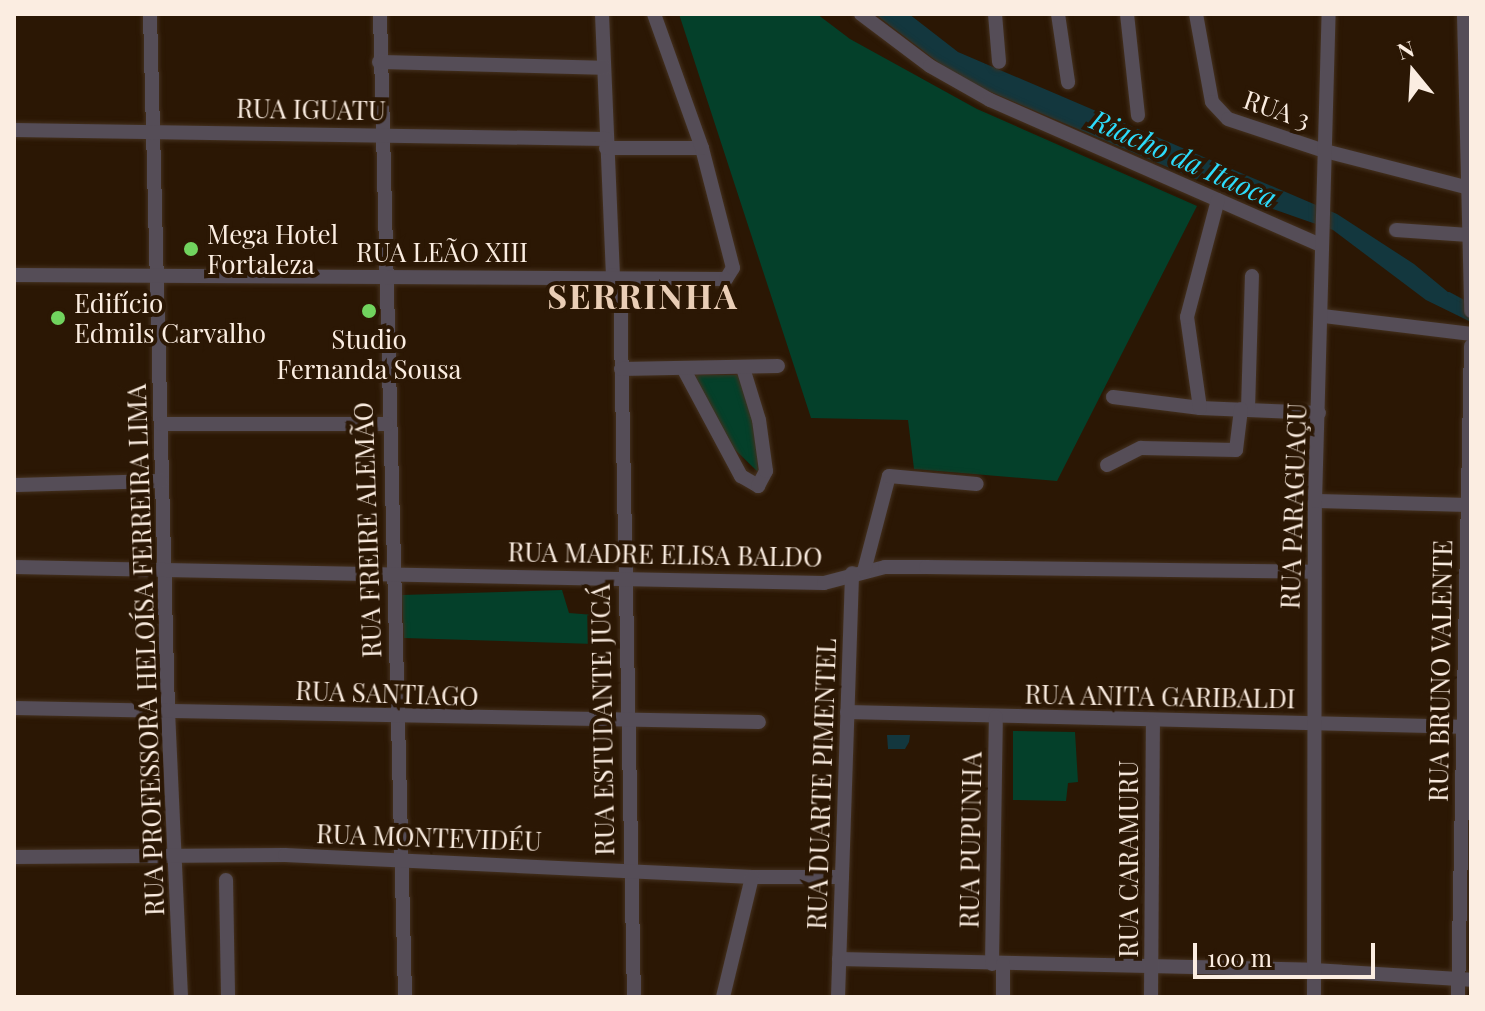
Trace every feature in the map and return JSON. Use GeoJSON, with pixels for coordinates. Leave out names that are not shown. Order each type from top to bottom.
{"type":"FeatureCollection","features":[{"type":"Feature","properties":{"kind":"street","name":"RUA PROFESSORA HELOÍSA FERREIRA LIMA"},"geometry":{"type":"LineString","coordinates":[[150,14],[168,711],[181,997]]}},
{"type":"Feature","properties":{"kind":"street","name":"RUA FREIRE ALEMÃO"},"geometry":{"type":"LineString","coordinates":[[380,14],[387,424],[405,997]]}},
{"type":"Feature","properties":{"kind":"street","name":"RUA ESTUDANTE JUCÁ"},"geometry":{"type":"LineString","coordinates":[[602,14],[613,275],[620,283],[622,580],[629,724],[629,870],[634,997]]}},
{"type":"Feature","properties":{"kind":"street"},"geometry":{"type":"LineString","coordinates":[[654,14],[702,148]]}},
{"type":"Feature","properties":{"kind":"street"},"geometry":{"type":"LineString","coordinates":[[861,14],[964,87],[1218,200],[1321,241]]}},
{"type":"Feature","properties":{"kind":"street"},"geometry":{"type":"LineString","coordinates":[[995,14],[999,62]]}},
{"type":"Feature","properties":{"kind":"street"},"geometry":{"type":"LineString","coordinates":[[1058,14],[1068,82]]}},
{"type":"Feature","properties":{"kind":"street"},"geometry":{"type":"LineString","coordinates":[[1127,14],[1138,115]]}},
{"type":"Feature","properties":{"kind":"street","name":"RUA 3"},"geometry":{"type":"LineString","coordinates":[[1196,14],[1215,108],[1228,119],[1325,151]]}},
{"type":"Feature","properties":{"kind":"street","name":"RUA PARAGUAÇU"},"geometry":{"type":"LineString","coordinates":[[1314,997],[1318,786],[1311,771],[1315,501],[1323,316],[1321,241],[1329,14]]}},
{"type":"Feature","properties":{"kind":"street"},"geometry":{"type":"LineString","coordinates":[[1467,20],[1471,311]]}},
{"type":"Feature","properties":{"kind":"street"},"geometry":{"type":"LineString","coordinates":[[379,62],[604,68]]}},
{"type":"Feature","properties":{"kind":"street","name":"RUA IGUATU"},"geometry":{"type":"LineString","coordinates":[[14,130],[380,135],[702,148]]}},
{"type":"Feature","properties":{"kind":"street","name":"RUA LEÃO XIII"},"geometry":{"type":"LineString","coordinates":[[14,275],[613,275],[726,279],[733,268],[702,148]]}},
{"type":"Feature","properties":{"kind":"street"},"geometry":{"type":"LineString","coordinates":[[1325,151],[1469,188]]}},
{"type":"Feature","properties":{"kind":"street"},"geometry":{"type":"LineString","coordinates":[[1200,408],[1187,317],[1218,200]]}},
{"type":"Feature","properties":{"kind":"street"},"geometry":{"type":"LineString","coordinates":[[1396,230],[1469,235]]}},
{"type":"Feature","properties":{"kind":"street"},"geometry":{"type":"LineString","coordinates":[[1107,465],[1141,448],[1236,450],[1245,409],[1252,276]]}},
{"type":"Feature","properties":{"kind":"street"},"geometry":{"type":"LineString","coordinates":[[1323,316],[1471,334]]}},
{"type":"Feature","properties":{"kind":"street","name":"RUA BRUNO VALENTE"},"geometry":{"type":"LineString","coordinates":[[1458,997],[1465,980],[1471,346]]}},
{"type":"Feature","properties":{"kind":"street"},"geometry":{"type":"LineString","coordinates":[[621,369],[778,366]]}},
{"type":"Feature","properties":{"kind":"street"},"geometry":{"type":"LineString","coordinates":[[683,368],[741,476],[758,486],[766,471],[759,420],[743,368]]}},
{"type":"Feature","properties":{"kind":"street"},"geometry":{"type":"LineString","coordinates":[[1113,397],[1200,408],[1319,413]]}},
{"type":"Feature","properties":{"kind":"street"},"geometry":{"type":"LineString","coordinates":[[161,424],[387,424]]}},
{"type":"Feature","properties":{"kind":"street","name":"RUA DUARTE PIMENTEL"},"geometry":{"type":"LineString","coordinates":[[838,997],[847,712],[858,572],[889,476],[977,484]]}},
{"type":"Feature","properties":{"kind":"street"},"geometry":{"type":"LineString","coordinates":[[14,485],[161,481]]}},
{"type":"Feature","properties":{"kind":"street"},"geometry":{"type":"LineString","coordinates":[[1315,501],[1468,505]]}},
{"type":"Feature","properties":{"kind":"street","name":"RUA MADRE ELISA BALDO"},"geometry":{"type":"LineString","coordinates":[[14,567],[824,583],[858,572],[926,567],[1314,572]]}},
{"type":"Feature","properties":{"kind":"street","name":"RUA SANTIAGO"},"geometry":{"type":"LineString","coordinates":[[14,708],[629,724],[759,722]]}},
{"type":"Feature","properties":{"kind":"street","name":"RUA ANITA GARIBALDI"},"geometry":{"type":"LineString","coordinates":[[847,712],[1153,722],[1468,727]]}},
{"type":"Feature","properties":{"kind":"street","name":"RUA PUPUNHA"},"geometry":{"type":"LineString","coordinates":[[996,717],[998,964],[1003,997]]}},
{"type":"Feature","properties":{"kind":"street","name":"RUA CARAMURU"},"geometry":{"type":"LineString","coordinates":[[1151,997],[1153,722]]}},
{"type":"Feature","properties":{"kind":"street","name":"RUA MONTEVIDÉU"},"geometry":{"type":"LineString","coordinates":[[14,857],[402,858],[752,877],[842,877]]}},
{"type":"Feature","properties":{"kind":"street"},"geometry":{"type":"LineString","coordinates":[[723,997],[752,877]]}},
{"type":"Feature","properties":{"kind":"street"},"geometry":{"type":"LineString","coordinates":[[226,880],[228,997]]}},
{"type":"Feature","properties":{"kind":"street"},"geometry":{"type":"LineString","coordinates":[[839,959],[1314,970],[1465,980]]}},
{"type":"Feature","properties":{"kind":"green space"},"geometry":{"type":"Polygon","coordinates":[[[679,14],[817,14],[850,39],[977,109],[1197,206],[1057,481],[914,469],[908,420],[811,418],[679,14]]]}},
{"type":"Feature","properties":{"kind":"green space"},"geometry":{"type":"Polygon","coordinates":[[[695,375],[743,375],[756,425],[758,472],[726,441],[695,375]]]}},
{"type":"Feature","properties":{"kind":"green space"},"geometry":{"type":"Polygon","coordinates":[[[562,590],[569,613],[594,615],[595,644],[404,638],[402,595],[562,590]]]}},
{"type":"Feature","properties":{"kind":"green space"},"geometry":{"type":"Polygon","coordinates":[[[1013,731],[1075,732],[1078,782],[1068,783],[1066,801],[1013,800],[1013,731]]]}},
{"type":"Feature","properties":{"kind":"water"},"geometry":{"type":"Polygon","coordinates":[[[875,14],[909,14],[958,52],[1337,214],[1414,264],[1460,302],[1471,303],[1471,322],[1426,300],[1333,230],[1238,197],[960,79],[875,14]]]}},
{"type":"Feature","properties":{"kind":"water"},"geometry":{"type":"Polygon","coordinates":[[[887,735],[910,735],[909,742],[905,749],[888,749],[887,735]]]}},
{"type":"Feature","properties":{"kind":"waterway","name":"Riacho da Itaoca"},"geometry":{"type":"LineString","coordinates":[[1449,294],[1466,303]]}},
{"type":"Feature","properties":{"kind":"place","name":"Mega Hotel Fortaleza"},"geometry":{"type":"Point","coordinates":[191,249]}},
{"type":"Feature","properties":{"kind":"place","name":"Studio Fernanda Sousa"},"geometry":{"type":"Point","coordinates":[369,311]}},
{"type":"Feature","properties":{"kind":"place","name":"Edifício Edmils Carvalho"},"geometry":{"type":"Point","coordinates":[58,318]}},
{"type":"Feature","properties":{"kind":"district","name":"SERRINHA"},"geometry":{"type":"Point","coordinates":[643,296]}}]}
